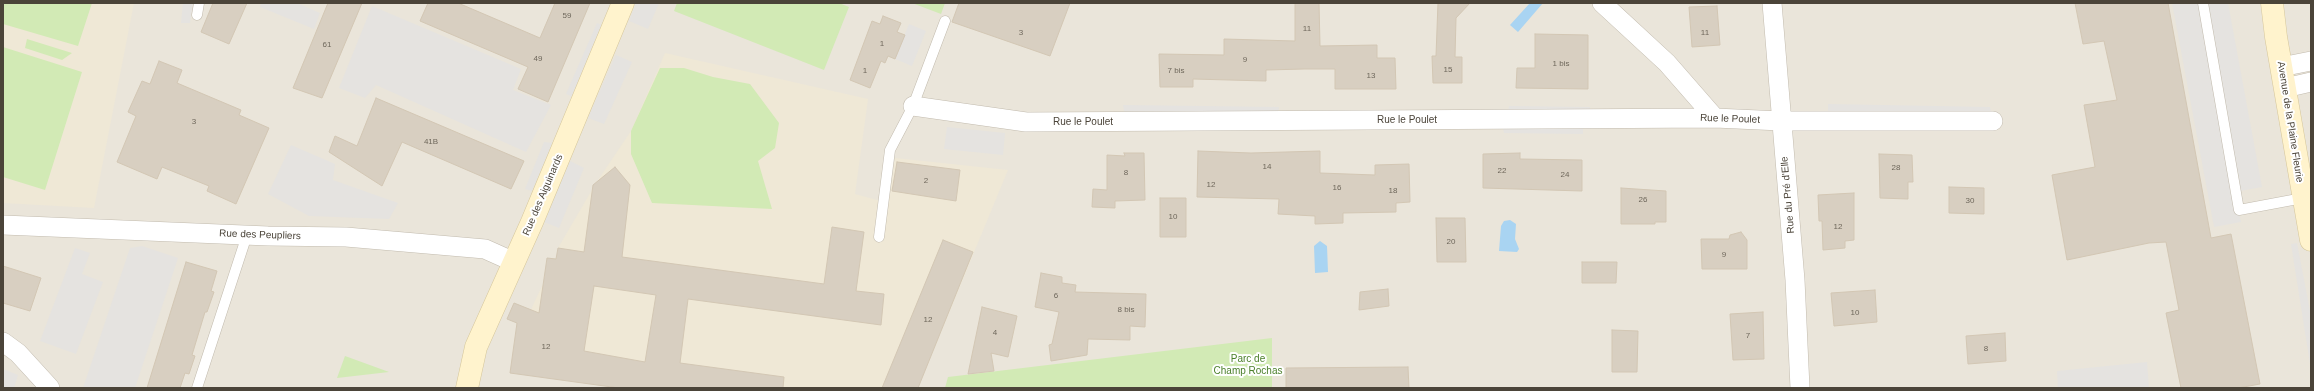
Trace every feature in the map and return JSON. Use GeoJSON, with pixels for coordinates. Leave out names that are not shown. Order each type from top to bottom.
{"type":"FeatureCollection","features":[{"type":"Feature","properties":{"kind":"street","name":"Rue des Aiguinards"},"geometry":{"type":"LineString","coordinates":[[467,388],[476,347],[514,262],[623,3]]}},
{"type":"Feature","properties":{"kind":"street"},"geometry":{"type":"LineString","coordinates":[[1602,3],[1667,63],[1714,118]]}},
{"type":"Feature","properties":{"kind":"street","name":"Rue du Pré d'Elle"},"geometry":{"type":"LineString","coordinates":[[1772,3],[1795,280],[1800,388]]}},
{"type":"Feature","properties":{"kind":"street","name":"Avenue de la Plaine Fleurie"},"geometry":{"type":"LineString","coordinates":[[2274,3],[2283,78],[2311,240]]}},
{"type":"Feature","properties":{"kind":"street"},"geometry":{"type":"LineString","coordinates":[[2283,78],[2311,61]]}},
{"type":"Feature","properties":{"kind":"street"},"geometry":{"type":"LineString","coordinates":[[2283,78],[2311,82]]}},
{"type":"Feature","properties":{"kind":"street","name":"Rue le Poulet"},"geometry":{"type":"LineString","coordinates":[[913,106],[1026,122],[1714,118],[1781,121],[1992,122]]}},
{"type":"Feature","properties":{"kind":"street","name":"Rue des Peupliers"},"geometry":{"type":"LineString","coordinates":[[3,225],[247,235],[346,237],[485,249],[514,262]]}},
{"type":"Feature","properties":{"kind":"street"},"geometry":{"type":"LineString","coordinates":[[3,342],[18,354],[50,388]]}},
{"type":"Feature","properties":{"kind":"lane"},"geometry":{"type":"LineString","coordinates":[[197,15],[199,3]]}},
{"type":"Feature","properties":{"kind":"lane"},"geometry":{"type":"LineString","coordinates":[[2203,3],[2239,210],[2303,198]]}},
{"type":"Feature","properties":{"kind":"lane"},"geometry":{"type":"LineString","coordinates":[[879,237],[890,150],[913,106],[945,20]]}},
{"type":"Feature","properties":{"kind":"lane"},"geometry":{"type":"LineString","coordinates":[[197,388],[247,235]]}},
{"type":"Feature","properties":{"kind":"shaded area"},"geometry":{"type":"Polygon","coordinates":[[[3,3],[2311,3],[2311,388],[3,388],[3,3]]]}},
{"type":"Feature","properties":{"kind":"shaded area"},"geometry":{"type":"Polygon","coordinates":[[[3,3],[134,3],[94,208],[3,203],[3,3]]]}},
{"type":"Feature","properties":{"kind":"shaded area"},"geometry":{"type":"Polygon","coordinates":[[[183,3],[193,3],[190,23],[181,23],[183,3]]]}},
{"type":"Feature","properties":{"kind":"shaded area"},"geometry":{"type":"Polygon","coordinates":[[[261,3],[297,3],[320,13],[314,29],[260,7],[261,3]]]}},
{"type":"Feature","properties":{"kind":"shaded area"},"geometry":{"type":"Polygon","coordinates":[[[636,3],[659,3],[648,29],[629,21],[636,3]]]}},
{"type":"Feature","properties":{"kind":"shaded area"},"geometry":{"type":"Polygon","coordinates":[[[2172,3],[2228,3],[2262,187],[2235,192],[2241,222],[2214,227],[2172,3]]]}},
{"type":"Feature","properties":{"kind":"shaded area"},"geometry":{"type":"Polygon","coordinates":[[[372,6],[521,69],[513,90],[551,105],[526,152],[376,85],[365,98],[339,88],[372,6]]]}},
{"type":"Feature","properties":{"kind":"shaded area"},"geometry":{"type":"Polygon","coordinates":[[[597,23],[604,26],[573,97],[566,94],[597,23]]]}},
{"type":"Feature","properties":{"kind":"shaded area"},"geometry":{"type":"Polygon","coordinates":[[[909,24],[926,31],[912,66],[895,59],[909,24]]]}},
{"type":"Feature","properties":{"kind":"shaded area"},"geometry":{"type":"Polygon","coordinates":[[[665,53],[868,99],[855,194],[888,203],[895,158],[1008,170],[918,388],[620,388],[515,343],[543,284],[547,258],[556,258],[558,248],[596,183],[631,131],[665,53]]]}},
{"type":"Feature","properties":{"kind":"shaded area"},"geometry":{"type":"Polygon","coordinates":[[[616,55],[632,62],[604,124],[588,118],[616,55]]]}},
{"type":"Feature","properties":{"kind":"shaded area"},"geometry":{"type":"Polygon","coordinates":[[[1828,104],[1990,107],[1992,117],[1828,115],[1828,104]]]}},
{"type":"Feature","properties":{"kind":"shaded area"},"geometry":{"type":"Polygon","coordinates":[[[1123,105],[1279,107],[1278,115],[1125,116],[1123,105]]]}},
{"type":"Feature","properties":{"kind":"shaded area"},"geometry":{"type":"Polygon","coordinates":[[[1509,106],[1590,107],[1589,115],[1507,116],[1509,106]]]}},
{"type":"Feature","properties":{"kind":"shaded area"},"geometry":{"type":"Polygon","coordinates":[[[1502,125],[1583,125],[1583,134],[1504,133],[1502,125]]]}},
{"type":"Feature","properties":{"kind":"shaded area"},"geometry":{"type":"Polygon","coordinates":[[[947,127],[1005,133],[1003,155],[944,149],[947,127]]]}},
{"type":"Feature","properties":{"kind":"shaded area"},"geometry":{"type":"Polygon","coordinates":[[[544,142],[553,143],[532,191],[525,189],[544,142]]]}},
{"type":"Feature","properties":{"kind":"shaded area"},"geometry":{"type":"Polygon","coordinates":[[[291,145],[335,164],[333,180],[398,203],[389,219],[309,216],[268,194],[291,145]]]}},
{"type":"Feature","properties":{"kind":"shaded area"},"geometry":{"type":"Polygon","coordinates":[[[570,161],[584,168],[559,228],[544,222],[570,161]]]}},
{"type":"Feature","properties":{"kind":"shaded area"},"geometry":{"type":"Polygon","coordinates":[[[2297,243],[2311,316],[2311,370],[2291,244],[2297,243]]]}},
{"type":"Feature","properties":{"kind":"shaded area"},"geometry":{"type":"Polygon","coordinates":[[[142,246],[178,258],[135,388],[83,388],[130,248],[142,246]]]}},
{"type":"Feature","properties":{"kind":"shaded area"},"geometry":{"type":"Polygon","coordinates":[[[75,248],[90,253],[82,274],[103,282],[76,354],[40,341],[75,248]]]}},
{"type":"Feature","properties":{"kind":"shaded area"},"geometry":{"type":"Polygon","coordinates":[[[2147,362],[2149,388],[2058,388],[2057,371],[2147,362]]]}},
{"type":"Feature","properties":{"kind":"shaded area"},"geometry":{"type":"Polygon","coordinates":[[[3,369],[18,375],[14,388],[3,388],[3,369]]]}},
{"type":"Feature","properties":{"kind":"green space"},"geometry":{"type":"Polygon","coordinates":[[[3,3],[92,3],[78,46],[3,24],[3,3]]]}},
{"type":"Feature","properties":{"kind":"green space"},"geometry":{"type":"Polygon","coordinates":[[[677,3],[839,3],[849,7],[824,70],[674,11],[677,3]]]}},
{"type":"Feature","properties":{"kind":"green space"},"geometry":{"type":"Polygon","coordinates":[[[912,3],[945,3],[941,14],[912,3]]]}},
{"type":"Feature","properties":{"kind":"green space"},"geometry":{"type":"Polygon","coordinates":[[[27,39],[72,53],[62,60],[25,48],[27,39]]]}},
{"type":"Feature","properties":{"kind":"green space"},"geometry":{"type":"Polygon","coordinates":[[[3,47],[82,72],[45,190],[3,177],[3,47]]]}},
{"type":"Feature","properties":{"kind":"green space"},"geometry":{"type":"Polygon","coordinates":[[[660,68],[684,68],[713,77],[750,84],[779,123],[775,148],[758,161],[772,209],[652,203],[631,154],[631,131],[660,68]]]}},
{"type":"Feature","properties":{"kind":"green space","name":"Parc de Champ Rochas"},"geometry":{"type":"Polygon","coordinates":[[[1272,338],[1272,388],[945,388],[948,377],[1272,338]]]}},
{"type":"Feature","properties":{"kind":"green space"},"geometry":{"type":"Polygon","coordinates":[[[345,356],[389,372],[337,378],[345,356]]]}},
{"type":"Feature","properties":{"kind":"water"},"geometry":{"type":"Polygon","coordinates":[[[1530,3],[1543,3],[1518,32],[1510,25],[1530,3]]]}},
{"type":"Feature","properties":{"kind":"water"},"geometry":{"type":"Polygon","coordinates":[[[1510,220],[1516,224],[1515,239],[1519,249],[1517,252],[1499,251],[1501,226],[1504,221],[1510,220]]]}},
{"type":"Feature","properties":{"kind":"water"},"geometry":{"type":"Polygon","coordinates":[[[1320,241],[1327,246],[1328,272],[1315,273],[1314,246],[1320,241]]]}},
{"type":"Feature","properties":{"kind":"building"},"geometry":{"type":"Polygon","coordinates":[[[213,3],[247,3],[229,44],[201,32],[213,3]]]}},
{"type":"Feature","properties":{"kind":"building"},"geometry":{"type":"Polygon","coordinates":[[[328,3],[362,3],[322,98],[293,88],[328,3]]]}},
{"type":"Feature","properties":{"kind":"building"},"geometry":{"type":"Polygon","coordinates":[[[428,3],[458,3],[540,38],[555,3],[590,3],[548,102],[518,89],[528,67],[420,21],[428,3]]]}},
{"type":"Feature","properties":{"kind":"building"},"geometry":{"type":"Polygon","coordinates":[[[959,3],[1070,3],[1050,56],[952,22],[959,3]]]}},
{"type":"Feature","properties":{"kind":"building"},"geometry":{"type":"Polygon","coordinates":[[[1295,3],[1319,3],[1320,46],[1377,45],[1377,58],[1395,58],[1396,89],[1335,89],[1335,69],[1266,70],[1266,81],[1193,79],[1193,87],[1160,87],[1159,54],[1224,55],[1224,39],[1295,41],[1295,3]]]}},
{"type":"Feature","properties":{"kind":"building"},"geometry":{"type":"Polygon","coordinates":[[[1438,3],[1470,3],[1456,18],[1455,57],[1462,57],[1462,83],[1433,83],[1432,56],[1436,56],[1438,3]]]}},
{"type":"Feature","properties":{"kind":"building"},"geometry":{"type":"Polygon","coordinates":[[[2075,3],[2168,3],[2211,238],[2231,234],[2260,384],[2238,388],[2181,388],[2166,313],[2179,310],[2166,242],[2149,243],[2067,260],[2052,175],[2095,167],[2084,105],[2117,100],[2104,41],[2083,44],[2075,3]]]}},
{"type":"Feature","properties":{"kind":"building"},"geometry":{"type":"Polygon","coordinates":[[[1717,6],[1720,45],[1692,47],[1689,7],[1717,6]]]}},
{"type":"Feature","properties":{"kind":"building"},"geometry":{"type":"Polygon","coordinates":[[[883,16],[901,23],[897,32],[905,35],[895,59],[888,56],[885,63],[881,61],[870,88],[850,80],[872,21],[880,24],[883,16]]]}},
{"type":"Feature","properties":{"kind":"building"},"geometry":{"type":"Polygon","coordinates":[[[1535,34],[1588,35],[1588,89],[1516,88],[1517,68],[1535,68],[1535,34]]]}},
{"type":"Feature","properties":{"kind":"building"},"geometry":{"type":"Polygon","coordinates":[[[159,61],[182,70],[177,83],[241,110],[239,115],[269,128],[236,204],[207,191],[209,186],[162,167],[157,179],[117,162],[136,116],[128,112],[142,81],[150,84],[159,61]]]}},
{"type":"Feature","properties":{"kind":"building"},"geometry":{"type":"Polygon","coordinates":[[[376,98],[524,161],[511,189],[402,142],[382,186],[329,152],[335,136],[357,146],[376,98]]]}},
{"type":"Feature","properties":{"kind":"building"},"geometry":{"type":"Polygon","coordinates":[[[1198,151],[1251,153],[1320,151],[1320,173],[1375,175],[1375,165],[1409,164],[1410,202],[1396,203],[1396,212],[1343,213],[1343,223],[1315,224],[1315,216],[1278,214],[1279,199],[1197,197],[1198,151]]]}},
{"type":"Feature","properties":{"kind":"building"},"geometry":{"type":"Polygon","coordinates":[[[1124,153],[1144,153],[1145,200],[1115,201],[1115,208],[1092,207],[1093,189],[1107,190],[1107,155],[1125,156],[1124,153]]]}},
{"type":"Feature","properties":{"kind":"building"},"geometry":{"type":"Polygon","coordinates":[[[1520,153],[1520,159],[1582,160],[1582,191],[1483,188],[1483,154],[1520,153]]]}},
{"type":"Feature","properties":{"kind":"building"},"geometry":{"type":"Polygon","coordinates":[[[1879,154],[1912,155],[1913,182],[1908,182],[1908,199],[1880,198],[1879,154]]]}},
{"type":"Feature","properties":{"kind":"building"},"geometry":{"type":"Polygon","coordinates":[[[897,162],[960,170],[956,201],[892,191],[897,162]]]}},
{"type":"Feature","properties":{"kind":"building"},"geometry":{"type":"Polygon","coordinates":[[[615,167],[630,185],[622,257],[824,284],[832,227],[864,232],[856,291],[884,294],[881,325],[688,299],[680,363],[784,377],[783,388],[619,388],[510,373],[517,323],[507,319],[514,303],[539,313],[547,258],[556,259],[558,248],[584,252],[593,185],[615,167]],[[594,286],[584,351],[645,362],[656,295],[594,286]]]}},
{"type":"Feature","properties":{"kind":"building"},"geometry":{"type":"Polygon","coordinates":[[[1949,187],[1984,188],[1984,214],[1949,213],[1949,187]]]}},
{"type":"Feature","properties":{"kind":"building"},"geometry":{"type":"Polygon","coordinates":[[[1621,188],[1666,191],[1666,222],[1655,222],[1655,224],[1621,224],[1621,188]]]}},
{"type":"Feature","properties":{"kind":"building"},"geometry":{"type":"Polygon","coordinates":[[[1854,193],[1854,240],[1845,241],[1845,248],[1823,250],[1822,221],[1819,221],[1818,195],[1854,193]]]}},
{"type":"Feature","properties":{"kind":"building"},"geometry":{"type":"Polygon","coordinates":[[[1160,198],[1186,198],[1186,237],[1160,237],[1160,198]]]}},
{"type":"Feature","properties":{"kind":"building"},"geometry":{"type":"Polygon","coordinates":[[[1436,218],[1465,218],[1466,262],[1437,262],[1436,218]]]}},
{"type":"Feature","properties":{"kind":"building"},"geometry":{"type":"Polygon","coordinates":[[[1741,232],[1747,240],[1747,269],[1702,269],[1701,239],[1729,239],[1730,235],[1741,232]]]}},
{"type":"Feature","properties":{"kind":"building"},"geometry":{"type":"Polygon","coordinates":[[[943,240],[973,252],[918,388],[882,388],[943,240]]]}},
{"type":"Feature","properties":{"kind":"building"},"geometry":{"type":"Polygon","coordinates":[[[186,262],[217,271],[211,291],[214,292],[207,312],[205,312],[192,355],[195,356],[189,374],[185,373],[180,388],[147,388],[186,262]]]}},
{"type":"Feature","properties":{"kind":"building"},"geometry":{"type":"Polygon","coordinates":[[[1582,262],[1617,262],[1616,283],[1582,283],[1582,262]]]}},
{"type":"Feature","properties":{"kind":"building"},"geometry":{"type":"Polygon","coordinates":[[[3,266],[41,278],[30,311],[3,303],[3,266]]]}},
{"type":"Feature","properties":{"kind":"building"},"geometry":{"type":"Polygon","coordinates":[[[1041,273],[1062,277],[1062,283],[1076,285],[1075,292],[1146,294],[1145,327],[1130,326],[1130,340],[1088,339],[1087,355],[1051,361],[1049,345],[1052,344],[1059,312],[1035,307],[1041,273]]]}},
{"type":"Feature","properties":{"kind":"building"},"geometry":{"type":"Polygon","coordinates":[[[1388,289],[1389,306],[1359,310],[1360,292],[1388,289]]]}},
{"type":"Feature","properties":{"kind":"building"},"geometry":{"type":"Polygon","coordinates":[[[1875,290],[1877,322],[1834,326],[1831,293],[1875,290]]]}},
{"type":"Feature","properties":{"kind":"building"},"geometry":{"type":"Polygon","coordinates":[[[982,307],[1017,316],[1008,357],[991,353],[994,371],[968,374],[982,307]]]}},
{"type":"Feature","properties":{"kind":"building"},"geometry":{"type":"Polygon","coordinates":[[[1763,312],[1764,359],[1733,360],[1730,314],[1763,312]]]}},
{"type":"Feature","properties":{"kind":"building"},"geometry":{"type":"Polygon","coordinates":[[[1612,330],[1638,331],[1637,372],[1612,372],[1612,330]]]}},
{"type":"Feature","properties":{"kind":"building"},"geometry":{"type":"Polygon","coordinates":[[[2005,333],[2006,361],[1968,364],[1966,336],[2005,333]]]}},
{"type":"Feature","properties":{"kind":"building"},"geometry":{"type":"Polygon","coordinates":[[[1408,367],[1409,388],[1286,388],[1286,368],[1408,367]]]}}]}
